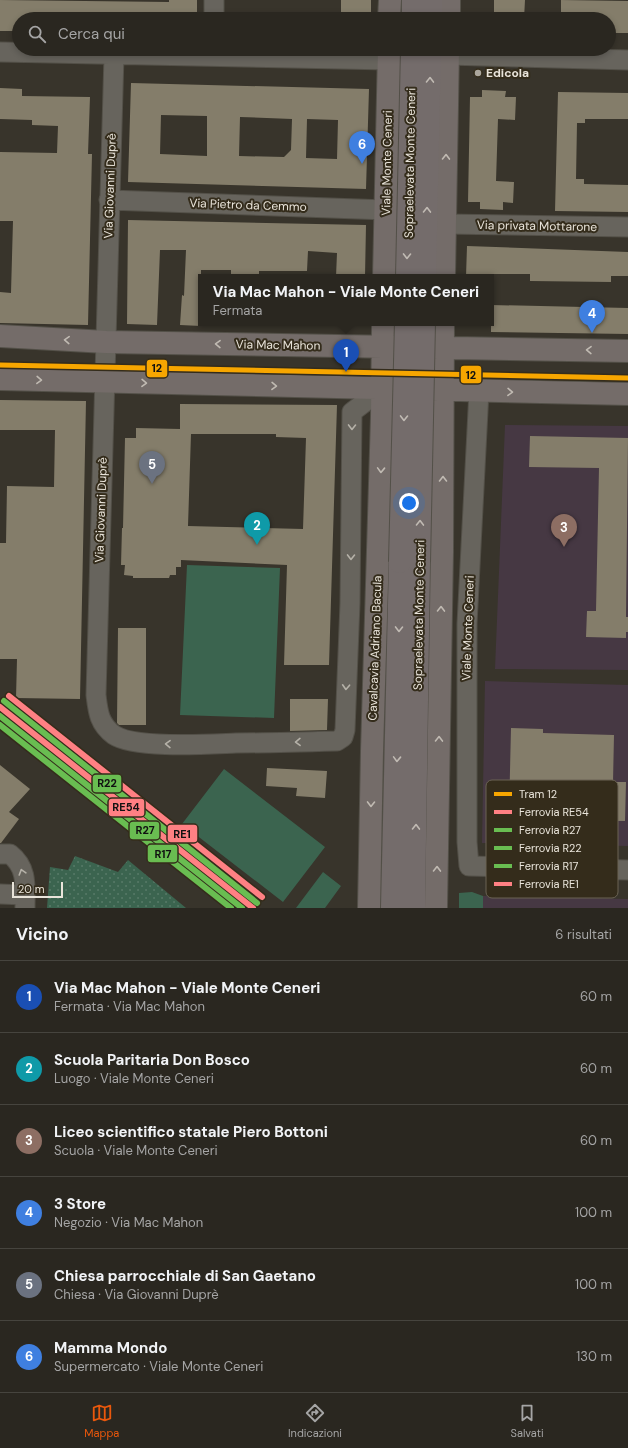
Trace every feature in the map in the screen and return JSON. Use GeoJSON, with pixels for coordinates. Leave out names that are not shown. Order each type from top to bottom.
{"type":"FeatureCollection","features":[{"type":"Feature","properties":{"kind":"highway"},"geometry":{"type":"LineString","coordinates":[[413,0],[413,12]]}},
{"type":"Feature","properties":{"kind":"highway"},"geometry":{"type":"LineString","coordinates":[[431,12],[432,0]]}},
{"type":"Feature","properties":{"kind":"highway","name":"Sopraelevata Monte Ceneri"},"geometry":{"type":"LineString","coordinates":[[407,274],[412,56]]}},
{"type":"Feature","properties":{"kind":"highway","name":"Sopraelevata Monte Ceneri"},"geometry":{"type":"LineString","coordinates":[[426,274],[442,56]]}},
{"type":"Feature","properties":{"kind":"highway","name":"Sopraelevata Monte Ceneri"},"geometry":{"type":"LineString","coordinates":[[406,326],[414,908]]}},
{"type":"Feature","properties":{"kind":"highway","name":"Sopraelevata Monte Ceneri"},"geometry":{"type":"LineString","coordinates":[[393,898],[424,326]]}},
{"type":"Feature","properties":{"kind":"main road"},"geometry":{"type":"LineString","coordinates":[[390,0],[390,12]]}},
{"type":"Feature","properties":{"kind":"main road"},"geometry":{"type":"LineString","coordinates":[[449,0],[449,12]]}},
{"type":"Feature","properties":{"kind":"main road","name":"Viale Monte Ceneri"},"geometry":{"type":"LineString","coordinates":[[384,274],[389,56]]}},
{"type":"Feature","properties":{"kind":"main road"},"geometry":{"type":"LineString","coordinates":[[442,56],[445,224],[444,274]]}},
{"type":"Feature","properties":{"kind":"main road"},"geometry":{"type":"LineString","coordinates":[[382,389],[383,326]]}},
{"type":"Feature","properties":{"kind":"main road"},"geometry":{"type":"LineString","coordinates":[[436,908],[442,552],[443,326]]}},
{"type":"Feature","properties":{"kind":"main road","name":"Via Mac Mahon"},"geometry":{"type":"LineString","coordinates":[[0,336],[106,342],[628,350]]}},
{"type":"Feature","properties":{"kind":"main road"},"geometry":{"type":"LineString","coordinates":[[0,379],[628,394]]}},
{"type":"Feature","properties":{"kind":"main road","name":"Cavalcavia Adriano Bacula"},"geometry":{"type":"LineString","coordinates":[[369,908],[382,389]]}},
{"type":"Feature","properties":{"kind":"street"},"geometry":{"type":"LineString","coordinates":[[214,0],[214,12]]}},
{"type":"Feature","properties":{"kind":"street"},"geometry":{"type":"LineString","coordinates":[[0,52],[12,52]]}},
{"type":"Feature","properties":{"kind":"street","name":"Via Giovanni Duprè"},"geometry":{"type":"LineString","coordinates":[[114,56],[96,695],[98,715],[104,726],[115,736],[148,744],[337,742],[343,737],[345,730],[350,595],[352,412],[382,389]]}},
{"type":"Feature","properties":{"kind":"street"},"geometry":{"type":"LineString","coordinates":[[545,56],[628,60]]}},
{"type":"Feature","properties":{"kind":"street","name":"Via Pietro da Cemmo"},"geometry":{"type":"LineString","coordinates":[[110,200],[386,210]]}},
{"type":"Feature","properties":{"kind":"street","name":"Via privata Mottarone"},"geometry":{"type":"LineString","coordinates":[[445,224],[628,227]]}},
{"type":"Feature","properties":{"kind":"street","name":"Viale Monte Ceneri"},"geometry":{"type":"LineString","coordinates":[[479,391],[467,624],[467,834],[469,866],[486,866]]}},
{"type":"Feature","properties":{"kind":"street"},"geometry":{"type":"LineString","coordinates":[[0,894],[25,902],[24,872],[17,860],[5,854]]}},
{"type":"Feature","properties":{"kind":"street","name":"Viale Monte Ceneri"},"geometry":{"type":"LineString","coordinates":[[618,870],[628,870]]}},
{"type":"Feature","properties":{"kind":"shaded area"},"geometry":{"type":"Polygon","coordinates":[[[505,425],[628,426],[628,670],[495,669],[505,425]]]}},
{"type":"Feature","properties":{"kind":"shaded area"},"geometry":{"type":"Polygon","coordinates":[[[485,681],[628,685],[628,846],[618,846],[618,780],[486,780],[486,843],[482,843],[485,681]]]}},
{"type":"Feature","properties":{"kind":"shaded area"},"geometry":{"type":"Polygon","coordinates":[[[483,896],[486,896],[486,898],[628,899],[628,908],[483,908],[483,896]]]}},
{"type":"Feature","properties":{"kind":"green space"},"geometry":{"type":"Polygon","coordinates":[[[187,565],[280,568],[274,718],[180,715],[187,565]]]}},
{"type":"Feature","properties":{"kind":"green space"},"geometry":{"type":"Polygon","coordinates":[[[224,769],[325,847],[283,902],[182,824],[224,769]]]}},
{"type":"Feature","properties":{"kind":"green space"},"geometry":{"type":"Polygon","coordinates":[[[75,856],[118,872],[128,860],[186,908],[47,908],[50,867],[68,870],[75,856]]]}},
{"type":"Feature","properties":{"kind":"green space"},"geometry":{"type":"Polygon","coordinates":[[[323,872],[341,886],[325,908],[296,908],[323,872]]]}},
{"type":"Feature","properties":{"kind":"green space"},"geometry":{"type":"Polygon","coordinates":[[[472,892],[483,896],[483,908],[459,908],[459,893],[472,892]]]}},
{"type":"Feature","properties":{"kind":"building"},"geometry":{"type":"Polygon","coordinates":[[[0,0],[169,2],[169,0],[197,0],[197,12],[12,12],[12,31],[0,31],[0,0]]]}},
{"type":"Feature","properties":{"kind":"building"},"geometry":{"type":"Polygon","coordinates":[[[341,0],[371,0],[371,12],[341,12],[341,0]]]}},
{"type":"Feature","properties":{"kind":"building"},"geometry":{"type":"Polygon","coordinates":[[[494,0],[525,0],[524,12],[494,12],[494,0]]]}},
{"type":"Feature","properties":{"kind":"building"},"geometry":{"type":"Polygon","coordinates":[[[561,0],[628,1],[628,33],[616,33],[616,12],[561,12],[561,0]]]}},
{"type":"Feature","properties":{"kind":"building"},"geometry":{"type":"Polygon","coordinates":[[[131,83],[369,89],[366,189],[128,182],[131,83]],[[161,115],[160,154],[207,156],[207,116],[161,115]],[[240,117],[239,156],[284,157],[291,150],[292,119],[240,117]],[[307,119],[306,158],[337,159],[338,120],[307,119]]]}},
{"type":"Feature","properties":{"kind":"building"},"geometry":{"type":"Polygon","coordinates":[[[0,88],[22,89],[22,96],[90,97],[88,154],[92,154],[88,325],[0,323],[0,292],[11,293],[13,221],[0,221],[0,152],[57,153],[58,126],[32,125],[32,120],[0,119],[0,88]]]}},
{"type":"Feature","properties":{"kind":"building"},"geometry":{"type":"Polygon","coordinates":[[[482,90],[506,91],[505,97],[516,97],[515,120],[498,119],[496,181],[514,182],[513,203],[503,202],[503,210],[480,209],[480,202],[468,202],[470,97],[482,97],[482,90]]]}},
{"type":"Feature","properties":{"kind":"building"},"geometry":{"type":"Polygon","coordinates":[[[558,92],[628,93],[628,119],[585,119],[585,123],[577,123],[576,179],[584,179],[584,184],[628,185],[628,212],[555,211],[558,92]]]}},
{"type":"Feature","properties":{"kind":"building"},"geometry":{"type":"Polygon","coordinates":[[[128,220],[366,225],[365,274],[336,274],[337,253],[308,251],[307,271],[259,271],[259,274],[231,274],[231,270],[201,270],[201,274],[198,274],[198,326],[180,325],[182,295],[184,296],[186,250],[160,250],[157,325],[127,324],[128,220]]]}},
{"type":"Feature","properties":{"kind":"building"},"geometry":{"type":"Polygon","coordinates":[[[467,246],[628,252],[628,276],[611,276],[611,282],[530,281],[530,274],[466,274],[467,246]]]}},
{"type":"Feature","properties":{"kind":"building"},"geometry":{"type":"Polygon","coordinates":[[[494,305],[628,308],[628,334],[491,332],[491,326],[494,326],[494,305]]]}},
{"type":"Feature","properties":{"kind":"building"},"geometry":{"type":"Polygon","coordinates":[[[0,400],[86,401],[80,699],[16,698],[17,659],[0,659],[0,543],[6,543],[7,486],[54,487],[55,430],[0,430],[0,400]]]}},
{"type":"Feature","properties":{"kind":"building"},"geometry":{"type":"Polygon","coordinates":[[[180,404],[337,405],[329,665],[284,665],[287,565],[181,560],[181,567],[176,567],[176,575],[170,575],[169,578],[133,578],[133,576],[124,575],[125,565],[121,565],[125,438],[136,438],[136,428],[180,429],[180,404]],[[191,434],[188,526],[303,529],[306,438],[276,437],[276,434],[191,434]]]}},
{"type":"Feature","properties":{"kind":"building"},"geometry":{"type":"Polygon","coordinates":[[[530,436],[628,438],[626,617],[628,617],[628,632],[626,632],[626,638],[586,637],[587,611],[596,611],[599,468],[529,467],[530,436]]]}},
{"type":"Feature","properties":{"kind":"building"},"geometry":{"type":"Polygon","coordinates":[[[118,628],[146,628],[146,725],[119,725],[117,723],[118,628]]]}},
{"type":"Feature","properties":{"kind":"building"},"geometry":{"type":"Polygon","coordinates":[[[290,699],[328,699],[327,730],[290,731],[290,699]]]}},
{"type":"Feature","properties":{"kind":"building"},"geometry":{"type":"Polygon","coordinates":[[[511,728],[543,729],[543,733],[614,735],[613,780],[510,780],[511,728]]]}},
{"type":"Feature","properties":{"kind":"building"},"geometry":{"type":"Polygon","coordinates":[[[0,765],[30,789],[9,812],[19,819],[1,843],[0,843],[0,765]]]}},
{"type":"Feature","properties":{"kind":"building"},"geometry":{"type":"Polygon","coordinates":[[[267,768],[327,771],[325,798],[296,796],[297,788],[266,786],[267,768]]]}},
{"type":"Feature","properties":{"kind":"building"},"geometry":{"type":"Polygon","coordinates":[[[618,782],[626,782],[625,821],[618,821],[618,782]]]}},
{"type":"Feature","properties":{"kind":"tram line","name":"12"},"geometry":{"type":"LineString","coordinates":[[0,365],[628,378]]}},
{"type":"Feature","properties":{"kind":"rail line","name":"RE1"},"geometry":{"type":"LineString","coordinates":[[9,696],[262,897]]}},
{"type":"Feature","properties":{"kind":"rail line","name":"R22"},"geometry":{"type":"LineString","coordinates":[[4,701],[257,903]]}},
{"type":"Feature","properties":{"kind":"rail line","name":"RE54"},"geometry":{"type":"LineString","coordinates":[[0,707],[253,908]]}},
{"type":"Feature","properties":{"kind":"rail line","name":"R27"},"geometry":{"type":"LineString","coordinates":[[0,716],[242,908]]}},
{"type":"Feature","properties":{"kind":"rail line","name":"R17"},"geometry":{"type":"LineString","coordinates":[[0,725],[231,908]]}},
{"type":"Feature","properties":{"kind":"place","name":"Edicola"},"geometry":{"type":"Point","coordinates":[478,73]}},
{"type":"Feature","properties":{"kind":"place","name":"Mamma Mondo"},"geometry":{"type":"Point","coordinates":[362,164]}},
{"type":"Feature","properties":{"kind":"place","name":"3 Store"},"geometry":{"type":"Point","coordinates":[592,333]}},
{"type":"Feature","properties":{"kind":"place","name":"Via Mac Mahon - Viale Monte Ceneri"},"geometry":{"type":"Point","coordinates":[346,372]}},
{"type":"Feature","properties":{"kind":"place","name":"Chiesa parrocchiale di San Gaetano"},"geometry":{"type":"Point","coordinates":[152,484]}},
{"type":"Feature","properties":{"kind":"place","name":"Scuola Paritaria Don Bosco"},"geometry":{"type":"Point","coordinates":[257,545]}},
{"type":"Feature","properties":{"kind":"place","name":"Liceo scientifico statale Piero Bottoni"},"geometry":{"type":"Point","coordinates":[564,547]}}]}
